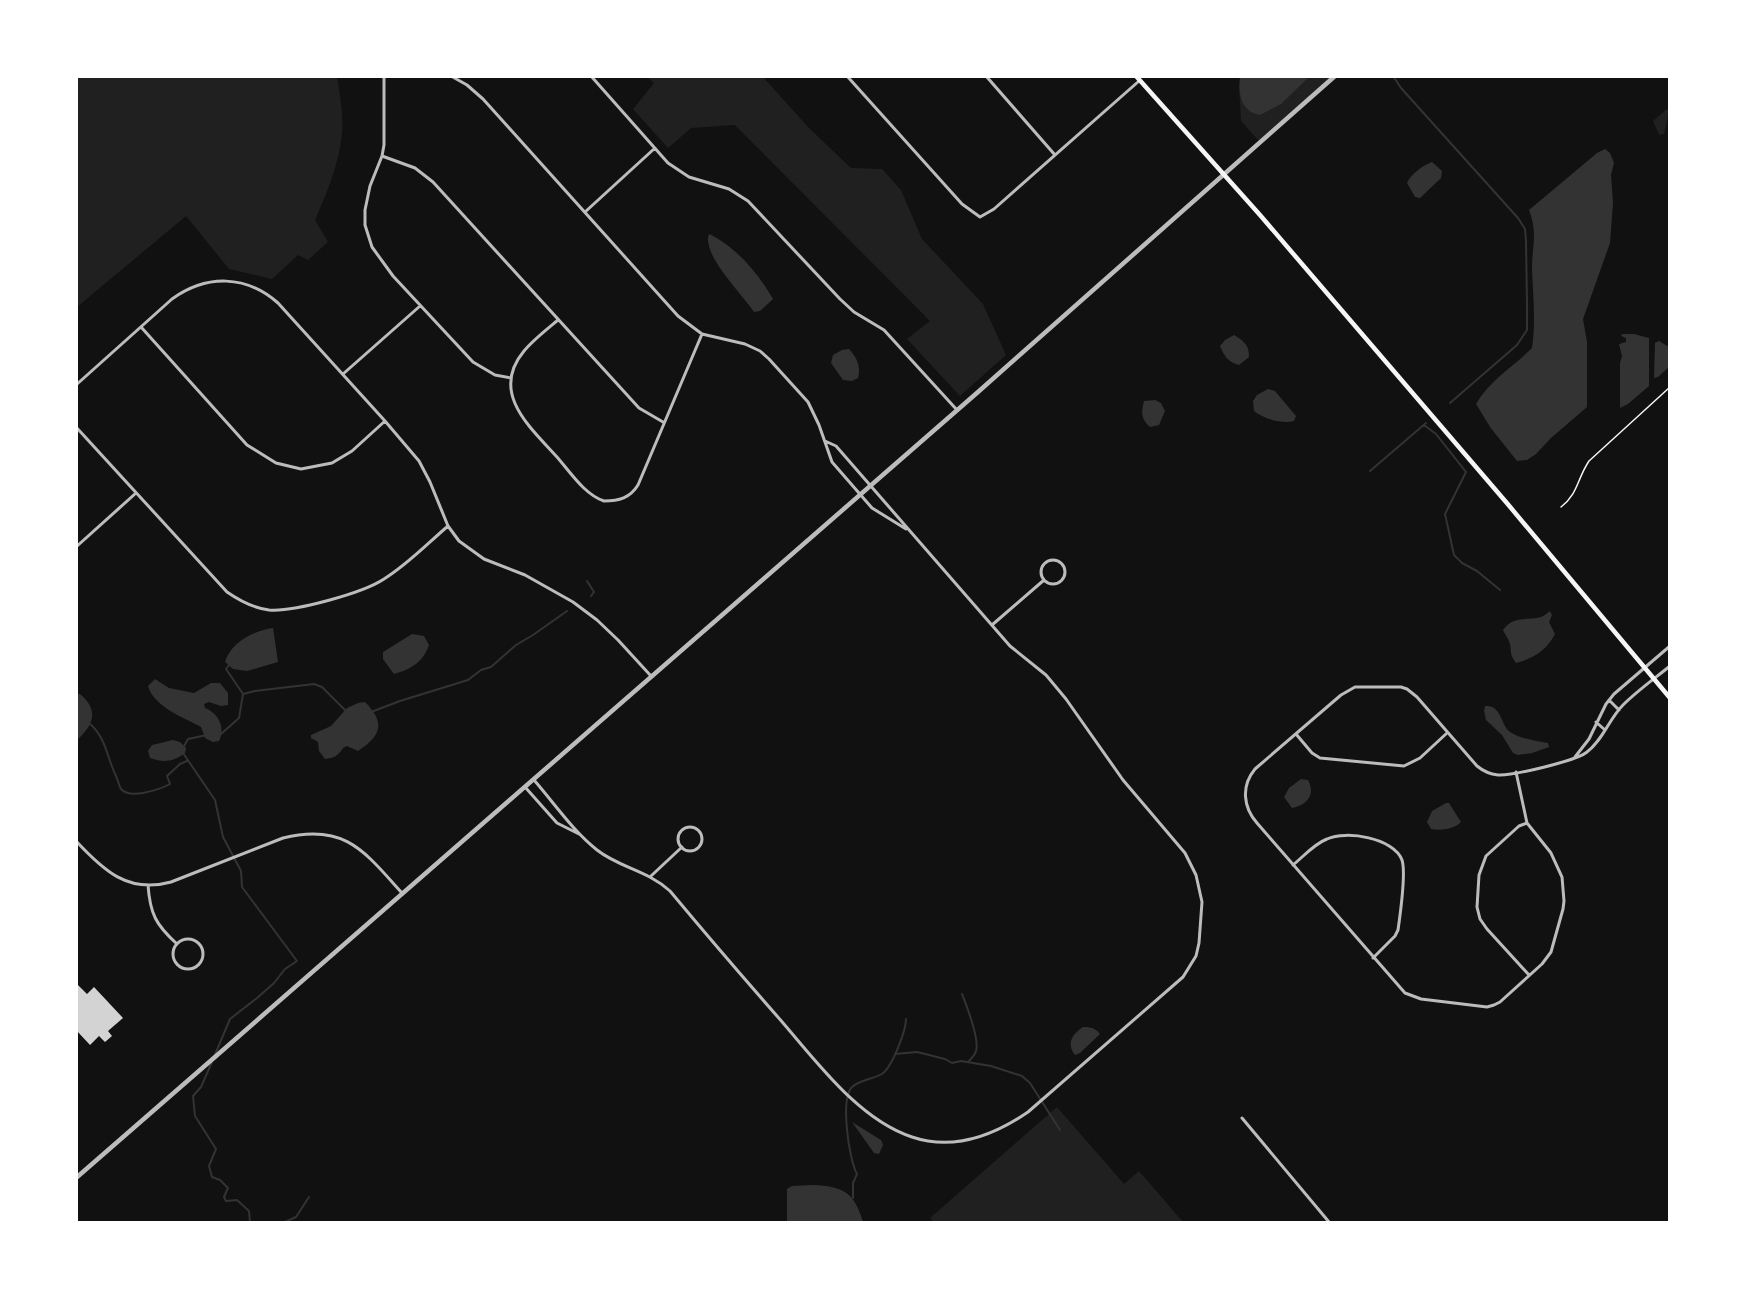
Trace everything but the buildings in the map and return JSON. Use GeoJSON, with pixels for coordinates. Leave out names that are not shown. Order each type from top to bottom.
{"type":"FeatureCollection","features":[{"type":"Feature","properties":{"kind":"main road"},"geometry":{"type":"LineString","coordinates":[[1138,78],[1225,174],[1499,493],[1670,698]]}},
{"type":"Feature","properties":{"kind":"street"},"geometry":{"type":"LineString","coordinates":[[384,76],[386,137],[382,156],[366,199],[365,218],[372,247],[420,306],[477,366],[495,375],[511,378]]}},
{"type":"Feature","properties":{"kind":"street"},"geometry":{"type":"LineString","coordinates":[[451,76],[467,85],[483,99],[678,316],[702,334],[745,344],[765,355],[808,402],[825,441],[830,460],[877,512],[910,531]]}},
{"type":"Feature","properties":{"kind":"street"},"geometry":{"type":"LineString","coordinates":[[591,76],[668,163],[685,175],[729,189],[748,201],[847,306],[889,335],[957,410]]}},
{"type":"Feature","properties":{"kind":"street"},"geometry":{"type":"LineString","coordinates":[[847,76],[962,204],[980,217],[994,209],[1138,78]]}},
{"type":"Feature","properties":{"kind":"street"},"geometry":{"type":"LineString","coordinates":[[986,76],[1055,155]]}},
{"type":"Feature","properties":{"kind":"street"},"geometry":{"type":"LineString","coordinates":[[76,1178],[957,410],[1335,76]]}},
{"type":"Feature","properties":{"kind":"street"},"geometry":{"type":"LineString","coordinates":[[585,212],[655,148]]}},
{"type":"Feature","properties":{"kind":"street"},"geometry":{"type":"LineString","coordinates":[[382,156],[404,163],[425,174],[639,408],[663,422]]}},
{"type":"Feature","properties":{"kind":"street"},"geometry":{"type":"LineString","coordinates":[[76,385],[172,299],[194,286],[218,280],[241,283],[259,289],[278,303],[343,374],[425,471],[448,526],[459,541],[474,553],[525,575],[585,610],[618,640],[651,676]]}},
{"type":"Feature","properties":{"kind":"street"},"geometry":{"type":"LineString","coordinates":[[343,374],[420,306]]}},
{"type":"Feature","properties":{"kind":"street"},"geometry":{"type":"LineString","coordinates":[[558,320],[519,358],[511,378],[514,404],[522,419],[588,491],[604,501],[621,499],[633,492],[702,334]]}},
{"type":"Feature","properties":{"kind":"street"},"geometry":{"type":"LineString","coordinates":[[141,327],[247,445],[276,463],[301,469],[332,463],[352,451],[385,421]]}},
{"type":"Feature","properties":{"kind":"street"},"geometry":{"type":"LineString","coordinates":[[76,427],[227,592],[249,605],[266,610],[298,607],[370,587],[395,571],[448,526]]}},
{"type":"Feature","properties":{"kind":"street"},"geometry":{"type":"LineString","coordinates":[[534,780],[597,850],[611,859],[651,876],[670,891],[831,1077],[872,1117],[905,1135],[939,1142],[972,1141],[1009,1125],[1028,1113],[1183,977],[1193,962],[1199,943],[1202,902],[1196,875],[1180,846],[1123,780],[1066,699],[1046,675],[1010,646],[836,446],[825,441]]}},
{"type":"Feature","properties":{"kind":"street"},"geometry":{"type":"LineString","coordinates":[[76,547],[136,493]]}},
{"type":"Feature","properties":{"kind":"street"},"geometry":{"type":"LineString","coordinates":[[1051,561],[1060,563],[1065,572],[1060,582],[1050,584],[1044,580],[1041,570],[1044,564],[1051,561]]}},
{"type":"Feature","properties":{"kind":"street"},"geometry":{"type":"LineString","coordinates":[[992,625],[1044,580]]}},
{"type":"Feature","properties":{"kind":"street"},"geometry":{"type":"LineString","coordinates":[[1574,759],[1589,739],[1609,700],[1670,646]]}},
{"type":"Feature","properties":{"kind":"street"},"geometry":{"type":"LineString","coordinates":[[1516,772],[1527,823],[1555,860],[1562,877],[1564,901],[1551,952],[1530,976],[1500,1002],[1487,1006],[1421,999],[1400,990],[1251,817],[1245,802],[1250,775],[1341,695],[1355,687],[1407,688],[1477,766],[1483,771],[1497,775],[1574,759],[1592,748],[1619,710],[1670,666]]}},
{"type":"Feature","properties":{"kind":"street"},"geometry":{"type":"LineString","coordinates":[[1609,700],[1619,710]]}},
{"type":"Feature","properties":{"kind":"street"},"geometry":{"type":"LineString","coordinates":[[1596,722],[1605,730]]}},
{"type":"Feature","properties":{"kind":"street"},"geometry":{"type":"LineString","coordinates":[[1296,734],[1312,753],[1320,758],[1404,766],[1420,758],[1448,733]]}},
{"type":"Feature","properties":{"kind":"street"},"geometry":{"type":"LineString","coordinates":[[525,787],[556,822],[583,837]]}},
{"type":"Feature","properties":{"kind":"street"},"geometry":{"type":"LineString","coordinates":[[1527,823],[1519,826],[1486,856],[1479,875],[1477,907],[1480,918],[1487,929],[1530,976]]}},
{"type":"Feature","properties":{"kind":"street"},"geometry":{"type":"LineString","coordinates":[[692,827],[698,830],[702,836],[699,847],[689,851],[682,847],[678,839],[682,830],[692,827]]}},
{"type":"Feature","properties":{"kind":"street"},"geometry":{"type":"LineString","coordinates":[[76,841],[110,874],[127,881],[148,885],[171,882],[283,838],[316,833],[340,838],[356,846],[402,893]]}},
{"type":"Feature","properties":{"kind":"street"},"geometry":{"type":"LineString","coordinates":[[1293,865],[1317,844],[1334,836],[1351,836],[1385,842],[1396,851],[1403,866],[1398,930],[1373,958]]}},
{"type":"Feature","properties":{"kind":"street"},"geometry":{"type":"LineString","coordinates":[[651,876],[682,847]]}},
{"type":"Feature","properties":{"kind":"street"},"geometry":{"type":"LineString","coordinates":[[148,885],[155,920],[177,944]]}},
{"type":"Feature","properties":{"kind":"street"},"geometry":{"type":"LineString","coordinates":[[186,939],[200,945],[203,955],[199,964],[191,969],[178,965],[173,952],[177,944],[186,939]]}},
{"type":"Feature","properties":{"kind":"street"},"geometry":{"type":"LineString","coordinates":[[1242,1118],[1329,1222]]}},
{"type":"Feature","properties":{"kind":"path"},"geometry":{"type":"LineString","coordinates":[[1561,507],[1573,496],[1588,461],[1670,387]]}},
{"type":"Feature","properties":{"kind":"shaded area"},"geometry":{"type":"Polygon","coordinates":[[[77,76],[337,77],[342,114],[341,141],[330,182],[315,220],[328,242],[308,260],[298,255],[272,279],[229,269],[186,216],[77,307],[77,76]]]}},
{"type":"Feature","properties":{"kind":"shaded area"},"geometry":{"type":"Polygon","coordinates":[[[1240,76],[1309,77],[1281,104],[1260,115],[1249,110],[1242,101],[1240,76]]]}},
{"type":"Feature","properties":{"kind":"shaded area"},"geometry":{"type":"Polygon","coordinates":[[[647,77],[763,77],[809,128],[851,168],[882,169],[901,190],[922,239],[983,304],[1006,355],[960,396],[907,339],[930,321],[735,125],[691,128],[668,148],[633,109],[654,83],[647,77]]]}},
{"type":"Feature","properties":{"kind":"shaded area"},"geometry":{"type":"Polygon","coordinates":[[[1241,77],[1331,77],[1259,141],[1241,121],[1239,86],[1241,77]]]}},
{"type":"Feature","properties":{"kind":"shaded area"},"geometry":{"type":"Polygon","coordinates":[[[1667,109],[1669,111],[1664,134],[1659,135],[1653,121],[1667,109]]]}},
{"type":"Feature","properties":{"kind":"shaded area"},"geometry":{"type":"Polygon","coordinates":[[[1605,149],[1610,153],[1614,163],[1611,175],[1613,203],[1610,243],[1583,319],[1587,342],[1587,407],[1536,454],[1527,460],[1517,461],[1490,427],[1476,404],[1495,381],[1532,348],[1534,233],[1529,210],[1597,153],[1605,149]]]}},
{"type":"Feature","properties":{"kind":"shaded area"},"geometry":{"type":"Polygon","coordinates":[[[1432,162],[1442,171],[1441,178],[1420,198],[1415,197],[1407,183],[1417,171],[1432,162]]]}},
{"type":"Feature","properties":{"kind":"shaded area"},"geometry":{"type":"Polygon","coordinates":[[[709,234],[737,253],[773,299],[760,311],[754,312],[724,274],[711,252],[708,242],[709,234]]]}},
{"type":"Feature","properties":{"kind":"shaded area"},"geometry":{"type":"Polygon","coordinates":[[[1622,334],[1649,338],[1649,386],[1620,408],[1622,356],[1619,344],[1626,342],[1622,334]]]}},
{"type":"Feature","properties":{"kind":"shaded area"},"geometry":{"type":"Polygon","coordinates":[[[1234,335],[1241,339],[1249,353],[1249,357],[1239,365],[1227,358],[1220,346],[1234,335]]]}},
{"type":"Feature","properties":{"kind":"shaded area"},"geometry":{"type":"Polygon","coordinates":[[[1659,341],[1669,347],[1669,367],[1654,378],[1655,343],[1659,341]]]}},
{"type":"Feature","properties":{"kind":"shaded area"},"geometry":{"type":"Polygon","coordinates":[[[849,349],[859,366],[858,378],[852,381],[843,380],[831,363],[833,355],[849,349]]]}},
{"type":"Feature","properties":{"kind":"shaded area"},"geometry":{"type":"Polygon","coordinates":[[[1268,389],[1275,391],[1296,416],[1294,421],[1273,420],[1254,411],[1253,401],[1257,395],[1268,389]]]}},
{"type":"Feature","properties":{"kind":"shaded area"},"geometry":{"type":"Polygon","coordinates":[[[1155,400],[1161,403],[1165,411],[1159,425],[1150,427],[1143,418],[1143,405],[1144,401],[1155,400]]]}},
{"type":"Feature","properties":{"kind":"shaded area"},"geometry":{"type":"Polygon","coordinates":[[[1550,611],[1552,615],[1549,622],[1555,634],[1548,645],[1539,653],[1516,663],[1503,630],[1511,622],[1541,617],[1550,611]]]}},
{"type":"Feature","properties":{"kind":"shaded area"},"geometry":{"type":"Polygon","coordinates":[[[273,628],[278,662],[247,671],[233,669],[225,662],[238,643],[258,632],[273,628]]]}},
{"type":"Feature","properties":{"kind":"shaded area"},"geometry":{"type":"Polygon","coordinates":[[[412,634],[424,636],[429,645],[427,651],[416,664],[394,674],[383,659],[383,652],[412,634]]]}},
{"type":"Feature","properties":{"kind":"shaded area"},"geometry":{"type":"Polygon","coordinates":[[[155,679],[169,688],[194,693],[211,683],[220,683],[228,693],[228,705],[221,706],[209,702],[204,704],[205,708],[214,713],[219,721],[222,731],[219,741],[213,742],[205,738],[201,727],[170,711],[156,700],[148,686],[155,679]]]}},
{"type":"Feature","properties":{"kind":"shaded area"},"geometry":{"type":"Polygon","coordinates":[[[77,694],[80,694],[90,706],[92,717],[87,729],[77,740],[77,694]]]}},
{"type":"Feature","properties":{"kind":"shaded area"},"geometry":{"type":"Polygon","coordinates":[[[365,702],[376,716],[378,723],[378,729],[372,740],[358,751],[347,746],[336,756],[325,759],[319,751],[318,742],[311,738],[311,735],[331,726],[347,708],[365,702]]]}},
{"type":"Feature","properties":{"kind":"shaded area"},"geometry":{"type":"Polygon","coordinates":[[[1485,706],[1498,712],[1510,732],[1524,738],[1548,743],[1549,747],[1532,753],[1518,755],[1513,753],[1502,735],[1486,720],[1485,706]]]}},
{"type":"Feature","properties":{"kind":"shaded area"},"geometry":{"type":"Polygon","coordinates":[[[173,740],[180,742],[186,748],[185,753],[168,761],[150,758],[148,751],[152,745],[173,740]]]}},
{"type":"Feature","properties":{"kind":"shaded area"},"geometry":{"type":"Polygon","coordinates":[[[1301,779],[1308,780],[1310,795],[1306,802],[1292,808],[1284,797],[1289,788],[1301,779]]]}},
{"type":"Feature","properties":{"kind":"shaded area"},"geometry":{"type":"Polygon","coordinates":[[[1449,803],[1461,822],[1447,829],[1431,829],[1427,822],[1432,811],[1449,803]]]}},
{"type":"Feature","properties":{"kind":"shaded area"},"geometry":{"type":"Polygon","coordinates":[[[1083,1027],[1093,1028],[1100,1034],[1075,1055],[1071,1043],[1076,1033],[1083,1027]]]}},
{"type":"Feature","properties":{"kind":"shaded area"},"geometry":{"type":"Polygon","coordinates":[[[1057,1107],[1124,1184],[1139,1171],[1183,1222],[934,1222],[930,1218],[1057,1107]]]}},
{"type":"Feature","properties":{"kind":"shaded area"},"geometry":{"type":"Polygon","coordinates":[[[852,1122],[881,1140],[883,1145],[879,1154],[874,1153],[852,1122]]]}},
{"type":"Feature","properties":{"kind":"shaded area"},"geometry":{"type":"Polygon","coordinates":[[[792,1186],[832,1187],[846,1193],[856,1204],[863,1222],[787,1222],[787,1189],[792,1186]]]}},
{"type":"Feature","properties":{"kind":"waterway"},"geometry":{"type":"LineString","coordinates":[[1393,76],[1401,88],[1518,218],[1525,229],[1527,330],[1517,345],[1450,403]]}},
{"type":"Feature","properties":{"kind":"waterway"},"geometry":{"type":"LineString","coordinates":[[1370,471],[1426,423]]}},
{"type":"Feature","properties":{"kind":"waterway"},"geometry":{"type":"LineString","coordinates":[[1424,425],[1436,434],[1466,472],[1445,514],[1454,555],[1500,590]]}},
{"type":"Feature","properties":{"kind":"waterway"},"geometry":{"type":"LineString","coordinates":[[587,581],[594,592],[591,596]]}},
{"type":"Feature","properties":{"kind":"waterway"},"geometry":{"type":"LineString","coordinates":[[371,712],[468,680],[481,670],[491,667],[516,645],[567,611]]}},
{"type":"Feature","properties":{"kind":"waterway"},"geometry":{"type":"LineString","coordinates":[[221,734],[239,718],[243,694],[226,669],[230,664]]}},
{"type":"Feature","properties":{"kind":"waterway"},"geometry":{"type":"LineString","coordinates":[[243,694],[314,684],[322,687],[346,711]]}},
{"type":"Feature","properties":{"kind":"waterway"},"geometry":{"type":"LineString","coordinates":[[89,723],[103,741],[123,791],[135,794],[167,786],[170,784],[167,776],[187,761]]}},
{"type":"Feature","properties":{"kind":"waterway"},"geometry":{"type":"LineString","coordinates":[[183,748],[188,739],[207,735]]}},
{"type":"Feature","properties":{"kind":"waterway"},"geometry":{"type":"LineString","coordinates":[[183,753],[215,800],[223,837],[241,871],[242,887],[297,961],[285,969],[274,983],[230,1019],[214,1057]]}},
{"type":"Feature","properties":{"kind":"waterway"},"geometry":{"type":"LineString","coordinates":[[962,994],[977,1046],[973,1057],[968,1062]]}},
{"type":"Feature","properties":{"kind":"waterway"},"geometry":{"type":"LineString","coordinates":[[853,1198],[853,1183],[857,1174],[851,1156],[847,1130],[848,1094],[855,1085],[878,1076],[886,1070],[898,1048],[906,1019]]}},
{"type":"Feature","properties":{"kind":"waterway"},"geometry":{"type":"LineString","coordinates":[[895,1054],[917,1052],[952,1063],[961,1061],[991,1066],[1022,1076],[1030,1083],[1060,1130]]}},
{"type":"Feature","properties":{"kind":"waterway"},"geometry":{"type":"LineString","coordinates":[[212,1062],[201,1087],[193,1096],[195,1116],[216,1149],[209,1166],[212,1177],[220,1180],[228,1188],[224,1197],[226,1201],[237,1200],[249,1211],[250,1222]]}},
{"type":"Feature","properties":{"kind":"waterway"},"geometry":{"type":"LineString","coordinates":[[285,1222],[296,1217],[309,1197]]}}]}
